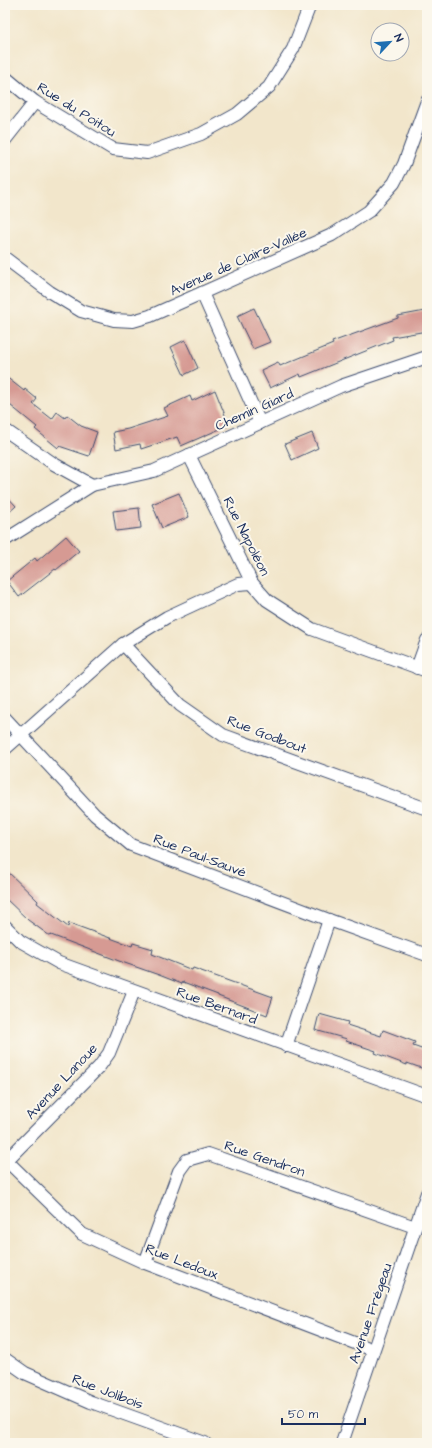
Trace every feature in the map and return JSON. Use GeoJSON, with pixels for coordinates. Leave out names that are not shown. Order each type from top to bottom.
{"type":"FeatureCollection","features":[{"type":"Feature","properties":{"kind":"street","name":"Rue du Poitou"},"geometry":{"type":"LineString","coordinates":[[5,77],[35,102],[112,149],[147,153],[201,134],[237,114],[268,87],[293,49],[310,5]]}},
{"type":"Feature","properties":{"kind":"street","name":"Avenue de Claire-Vallée"},"geometry":{"type":"LineString","coordinates":[[5,258],[50,292],[81,311],[114,320],[132,321],[150,316],[332,235],[369,211],[394,183],[404,164],[427,101]]}},
{"type":"Feature","properties":{"kind":"street"},"geometry":{"type":"LineString","coordinates":[[5,140],[35,102]]}},
{"type":"Feature","properties":{"kind":"street"},"geometry":{"type":"LineString","coordinates":[[202,293],[260,423]]}},
{"type":"Feature","properties":{"kind":"street","name":"Chemin Giard"},"geometry":{"type":"LineString","coordinates":[[5,540],[92,485],[154,471],[341,386],[427,357]]}},
{"type":"Feature","properties":{"kind":"street"},"geometry":{"type":"LineString","coordinates":[[5,430],[54,464],[92,485]]}},
{"type":"Feature","properties":{"kind":"street","name":"Rue Napoléon"},"geometry":{"type":"LineString","coordinates":[[189,455],[252,583],[267,600],[312,629],[422,669]]}},
{"type":"Feature","properties":{"kind":"street"},"geometry":{"type":"LineString","coordinates":[[5,749],[123,644],[167,617],[238,584],[252,583]]}},
{"type":"Feature","properties":{"kind":"street"},"geometry":{"type":"LineString","coordinates":[[422,669],[427,640]]}},
{"type":"Feature","properties":{"kind":"street","name":"Rue Godbout"},"geometry":{"type":"LineString","coordinates":[[123,644],[180,705],[223,735],[427,809]]}},
{"type":"Feature","properties":{"kind":"street","name":"Rue Paul-Sauvé"},"geometry":{"type":"LineString","coordinates":[[5,718],[95,815],[131,845],[329,920],[427,955]]}},
{"type":"Feature","properties":{"kind":"street"},"geometry":{"type":"LineString","coordinates":[[286,1046],[329,920]]}},
{"type":"Feature","properties":{"kind":"street","name":"Rue Bernard"},"geometry":{"type":"LineString","coordinates":[[5,926],[20,941],[59,963],[427,1096]]}},
{"type":"Feature","properties":{"kind":"street","name":"Avenue Lanoue"},"geometry":{"type":"LineString","coordinates":[[6,1159],[99,1067],[109,1053],[134,991]]}},
{"type":"Feature","properties":{"kind":"street","name":"Rue Gendron"},"geometry":{"type":"LineString","coordinates":[[145,1263],[179,1171],[187,1160],[208,1154],[416,1227]]}},
{"type":"Feature","properties":{"kind":"street","name":"Rue Ledoux"},"geometry":{"type":"LineString","coordinates":[[6,1159],[82,1234],[145,1263],[373,1350]]}},
{"type":"Feature","properties":{"kind":"street","name":"Avenue Frégeau"},"geometry":{"type":"LineString","coordinates":[[342,1443],[427,1193]]}},
{"type":"Feature","properties":{"kind":"street","name":"Rue Jolibois"},"geometry":{"type":"LineString","coordinates":[[5,1358],[25,1373],[92,1402],[205,1443]]}},
{"type":"Feature","properties":{"kind":"building"},"geometry":{"type":"Polygon","coordinates":[[[254,308],[270,342],[253,349],[237,316],[254,308]]]}},
{"type":"Feature","properties":{"kind":"building"},"geometry":{"type":"Polygon","coordinates":[[[425,311],[427,331],[392,337],[393,340],[301,377],[300,374],[270,388],[261,370],[278,362],[280,366],[333,344],[332,342],[398,318],[398,316],[425,311]]]}},
{"type":"Feature","properties":{"kind":"building"},"geometry":{"type":"Polygon","coordinates":[[[185,340],[198,368],[184,375],[171,347],[185,340]]]}},
{"type":"Feature","properties":{"kind":"building"},"geometry":{"type":"Polygon","coordinates":[[[5,376],[37,399],[33,404],[52,419],[57,412],[65,418],[67,415],[81,426],[97,432],[89,456],[59,446],[58,448],[35,429],[37,427],[5,401],[5,376]]]}},
{"type":"Feature","properties":{"kind":"building"},"geometry":{"type":"Polygon","coordinates":[[[215,390],[229,425],[181,446],[177,437],[141,449],[140,444],[116,449],[113,432],[128,429],[168,416],[164,408],[190,396],[192,401],[215,390]]]}},
{"type":"Feature","properties":{"kind":"building"},"geometry":{"type":"Polygon","coordinates":[[[312,433],[318,448],[292,460],[285,444],[312,433]]]}},
{"type":"Feature","properties":{"kind":"building"},"geometry":{"type":"Polygon","coordinates":[[[179,493],[189,517],[162,528],[152,504],[179,493]]]}},
{"type":"Feature","properties":{"kind":"building"},"geometry":{"type":"Polygon","coordinates":[[[5,494],[16,506],[5,516],[5,494]]]}},
{"type":"Feature","properties":{"kind":"building"},"geometry":{"type":"Polygon","coordinates":[[[139,508],[141,528],[116,531],[113,511],[139,508]]]}},
{"type":"Feature","properties":{"kind":"building"},"geometry":{"type":"Polygon","coordinates":[[[66,536],[79,551],[19,597],[7,581],[35,558],[37,561],[66,536]]]}},
{"type":"Feature","properties":{"kind":"building"},"geometry":{"type":"Polygon","coordinates":[[[5,869],[38,901],[37,903],[68,927],[69,923],[132,946],[133,943],[153,949],[152,954],[192,970],[193,968],[273,997],[267,1015],[183,982],[182,984],[51,935],[50,936],[28,920],[5,898],[5,869]]]}},
{"type":"Feature","properties":{"kind":"building"},"geometry":{"type":"Polygon","coordinates":[[[319,1014],[348,1022],[347,1025],[381,1036],[383,1030],[415,1042],[413,1046],[427,1051],[427,1070],[407,1063],[407,1065],[375,1053],[376,1051],[346,1041],[347,1039],[315,1030],[319,1014]]]}}]}
